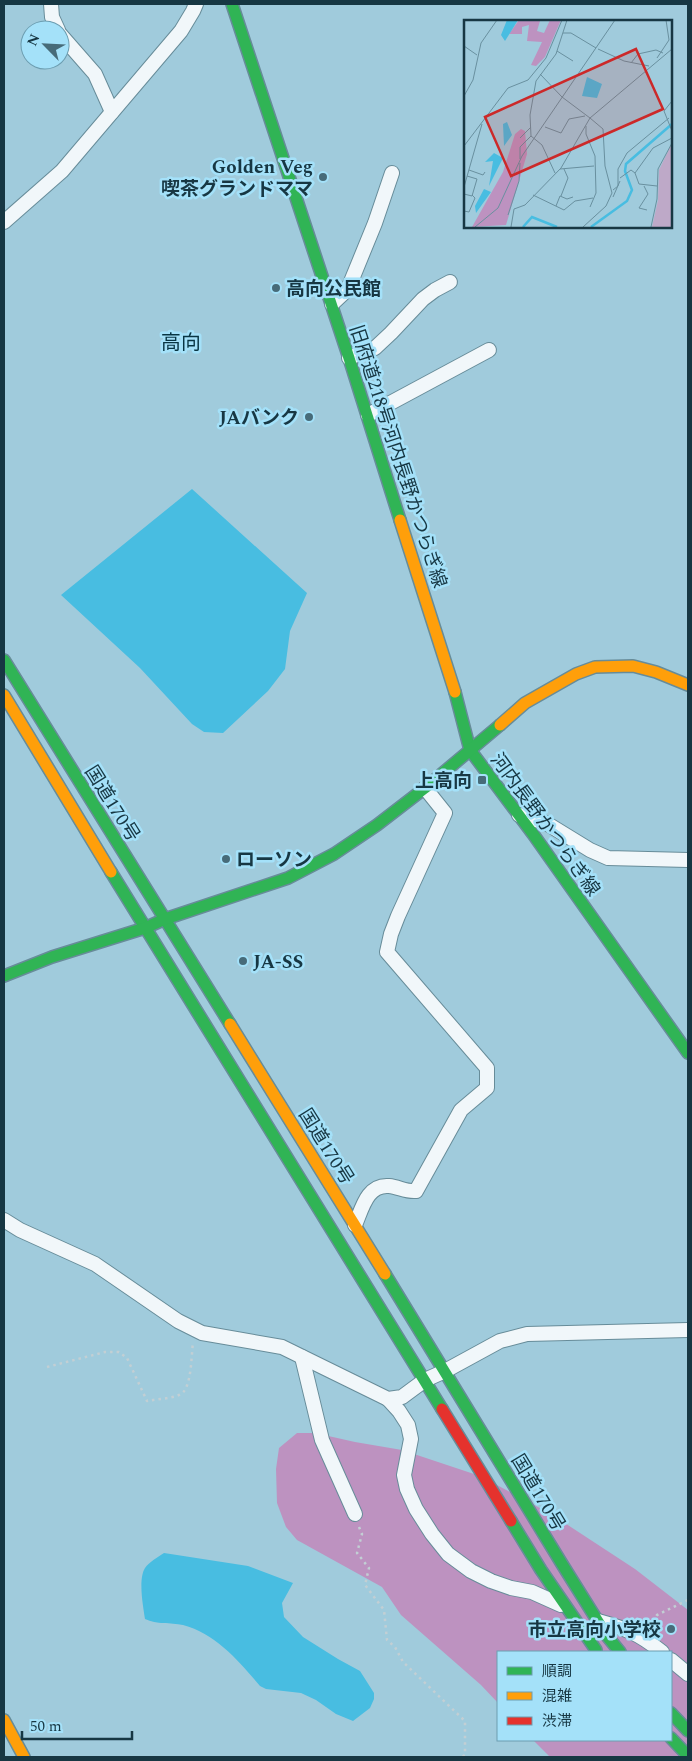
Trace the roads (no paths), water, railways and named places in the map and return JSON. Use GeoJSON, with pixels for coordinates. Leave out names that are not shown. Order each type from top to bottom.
{"type":"FeatureCollection","features":[{"type":"Feature","properties":{"kind":"main road","name":"旧府道218号河内長野かつらぎ線"},"geometry":{"type":"LineString","coordinates":[[232,4],[350,358],[453,686],[470,750]]}},
{"type":"Feature","properties":{"kind":"main road","name":"国道170号"},"geometry":{"type":"LineString","coordinates":[[4,660],[355,1225],[597,1621],[619,1651]]}},
{"type":"Feature","properties":{"kind":"main road"},"geometry":{"type":"LineString","coordinates":[[470,750],[525,703],[576,674],[595,667],[633,666],[656,672],[688,685]]}},
{"type":"Feature","properties":{"kind":"main road","name":"国道170号"},"geometry":{"type":"LineString","coordinates":[[4,695],[145,928],[541,1570],[597,1651]]}},
{"type":"Feature","properties":{"kind":"main road","name":"河内長野かつらぎ線"},"geometry":{"type":"LineString","coordinates":[[4,976],[52,957],[145,928],[288,878],[334,854],[377,825],[470,750],[519,815],[688,1053]]}},
{"type":"Feature","properties":{"kind":"main road"},"geometry":{"type":"LineString","coordinates":[[672,1714],[688,1731]]}},
{"type":"Feature","properties":{"kind":"main road"},"geometry":{"type":"LineString","coordinates":[[4,1720],[24,1757]]}},
{"type":"Feature","properties":{"kind":"main road"},"geometry":{"type":"LineString","coordinates":[[672,1739],[688,1756]]}},
{"type":"Feature","properties":{"kind":"street"},"geometry":{"type":"LineString","coordinates":[[51,4],[53,20]]}},
{"type":"Feature","properties":{"kind":"street"},"geometry":{"type":"LineString","coordinates":[[4,222],[62,171],[181,31],[196,4]]}},
{"type":"Feature","properties":{"kind":"street"},"geometry":{"type":"LineString","coordinates":[[70,45],[95,74],[112,112]]}},
{"type":"Feature","properties":{"kind":"street"},"geometry":{"type":"LineString","coordinates":[[332,304],[348,289],[375,223],[392,173]]}},
{"type":"Feature","properties":{"kind":"street"},"geometry":{"type":"LineString","coordinates":[[350,358],[375,348],[391,334],[423,299],[450,282]]}},
{"type":"Feature","properties":{"kind":"street"},"geometry":{"type":"LineString","coordinates":[[368,415],[489,350]]}},
{"type":"Feature","properties":{"kind":"street"},"geometry":{"type":"LineString","coordinates":[[355,1225],[367,1195],[377,1187],[388,1186],[408,1192],[416,1191],[461,1110],[487,1088],[487,1068],[387,952],[398,916],[445,813],[425,788]]}},
{"type":"Feature","properties":{"kind":"street"},"geometry":{"type":"LineString","coordinates":[[519,815],[546,823],[590,850],[608,858],[688,860]]}},
{"type":"Feature","properties":{"kind":"street"},"geometry":{"type":"LineString","coordinates":[[4,1220],[20,1230],[96,1264],[178,1321],[202,1333],[282,1346],[388,1399],[408,1425],[411,1439],[404,1475],[407,1489],[416,1509],[448,1554],[471,1571],[491,1581],[511,1588],[532,1592],[566,1607]]}},
{"type":"Feature","properties":{"kind":"street"},"geometry":{"type":"LineString","coordinates":[[388,1399],[402,1397],[424,1380],[445,1371],[500,1341],[527,1334],[688,1330]]}},
{"type":"Feature","properties":{"kind":"street"},"geometry":{"type":"LineString","coordinates":[[302,1357],[322,1440],[355,1514]]}},
{"type":"Feature","properties":{"kind":"street"},"geometry":{"type":"LineString","coordinates":[[597,1621],[628,1630],[644,1638],[661,1651]]}},
{"type":"Feature","properties":{"kind":"street"},"geometry":{"type":"LineString","coordinates":[[672,1661],[688,1674]]}},
{"type":"Feature","properties":{"kind":"water"},"geometry":{"type":"Polygon","coordinates":[[[192,489],[307,593],[290,631],[285,669],[268,691],[223,733],[204,732],[192,724],[140,668],[61,595],[192,489]]]}},
{"type":"Feature","properties":{"kind":"water"},"geometry":{"type":"Polygon","coordinates":[[[164,1553],[248,1566],[293,1583],[282,1603],[284,1617],[303,1637],[360,1671],[374,1693],[374,1699],[370,1708],[353,1721],[336,1714],[316,1700],[301,1693],[266,1689],[260,1686],[226,1650],[206,1635],[183,1625],[154,1622],[145,1619],[142,1593],[143,1573],[149,1564],[164,1553]]]}},
{"type":"Feature","properties":{"kind":"place","name":"Golden Veg 喫茶グランドママ"},"geometry":{"type":"Point","coordinates":[323,177]}},
{"type":"Feature","properties":{"kind":"place","name":"高向公民館"},"geometry":{"type":"Point","coordinates":[276,288]}},
{"type":"Feature","properties":{"kind":"place","name":"JAバンク"},"geometry":{"type":"Point","coordinates":[309,417]}},
{"type":"Feature","properties":{"kind":"place","name":"上高向"},"geometry":{"type":"Point","coordinates":[482,780]}},
{"type":"Feature","properties":{"kind":"place","name":"ローソン"},"geometry":{"type":"Point","coordinates":[226,859]}},
{"type":"Feature","properties":{"kind":"place","name":"JA-SS"},"geometry":{"type":"Point","coordinates":[243,961]}},
{"type":"Feature","properties":{"kind":"place","name":"市立高向小学校"},"geometry":{"type":"Point","coordinates":[671,1629]}},
{"type":"Feature","properties":{"kind":"district","name":"高向"},"geometry":{"type":"Point","coordinates":[181,342]}}]}
